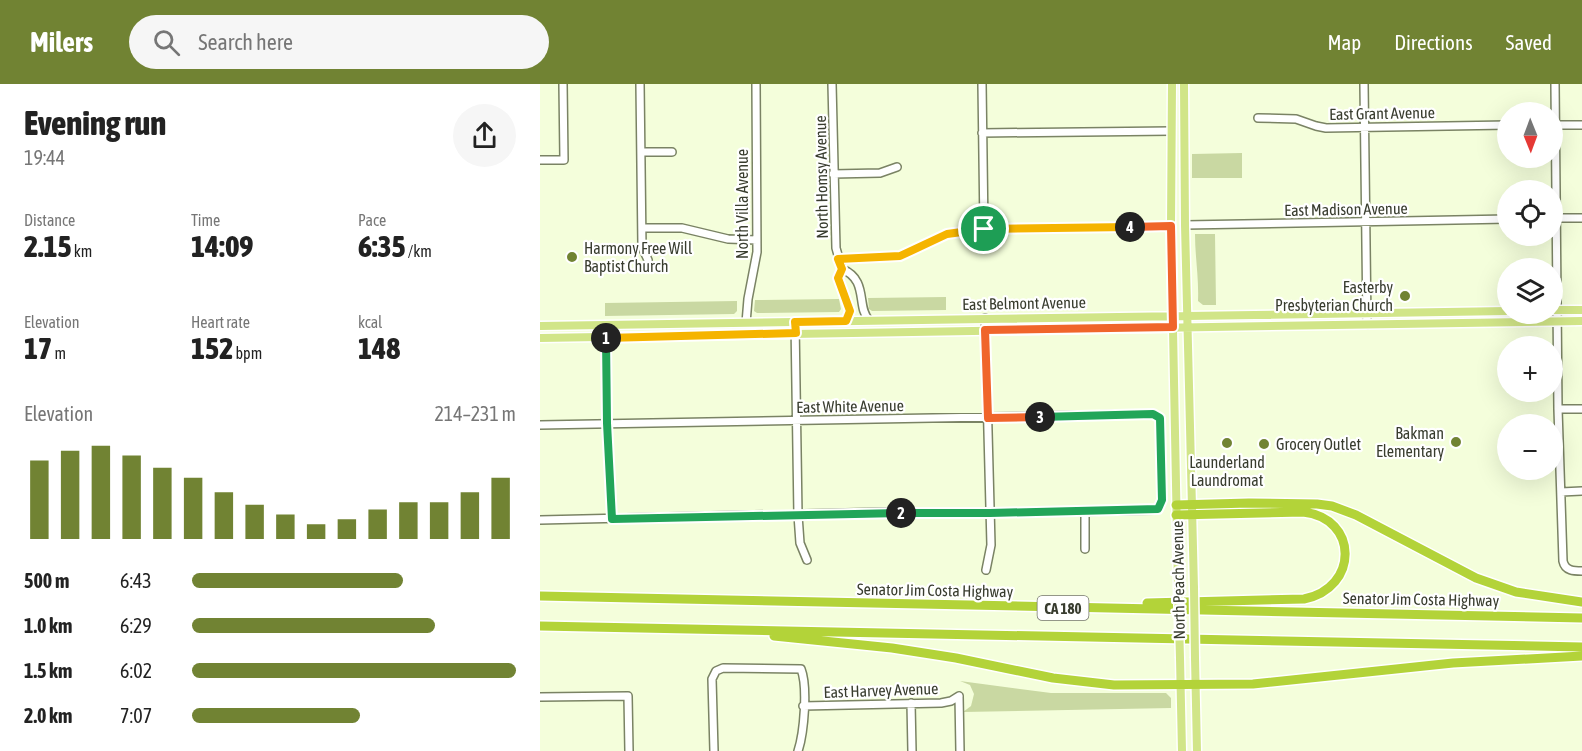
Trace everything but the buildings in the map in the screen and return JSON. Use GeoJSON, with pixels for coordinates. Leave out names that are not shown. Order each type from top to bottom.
{"type":"FeatureCollection","features":[{"type":"Feature","properties":{"kind":"highway"},"geometry":{"type":"LineString","coordinates":[[1176,505],[1249,503],[1332,506],[1356,515],[1458,570],[1486,582],[1516,592],[1582,602]]}},
{"type":"Feature","properties":{"kind":"highway"},"geometry":{"type":"LineString","coordinates":[[980,607],[1304,599],[1328,591],[1341,575],[1345,560],[1343,540],[1335,527],[1319,516],[1303,512],[1176,515]]}},
{"type":"Feature","properties":{"kind":"highway","name":"Senator Jim Costa Highway"},"geometry":{"type":"LineString","coordinates":[[540,596],[1582,618]]}},
{"type":"Feature","properties":{"kind":"highway","name":"CA 180"},"geometry":{"type":"LineString","coordinates":[[540,626],[1582,647]]}},
{"type":"Feature","properties":{"kind":"highway"},"geometry":{"type":"LineString","coordinates":[[712,629],[891,648],[1080,682],[1114,685],[1196,685],[1289,681],[1498,659],[1582,656]]}},
{"type":"Feature","properties":{"kind":"main road","name":"North Peach Avenue"},"geometry":{"type":"LineString","coordinates":[[1172,84],[1172,315],[1182,751]]}},
{"type":"Feature","properties":{"kind":"main road","name":"North Peach Avenue"},"geometry":{"type":"LineString","coordinates":[[1184,84],[1197,751]]}},
{"type":"Feature","properties":{"kind":"main road"},"geometry":{"type":"LineString","coordinates":[[1172,131],[1178,138],[1179,182],[1185,196]]}},
{"type":"Feature","properties":{"kind":"main road"},"geometry":{"type":"LineString","coordinates":[[1563,310],[1582,310]]}},
{"type":"Feature","properties":{"kind":"main road","name":"East Belmont Avenue"},"geometry":{"type":"LineString","coordinates":[[540,326],[1497,311]]}},
{"type":"Feature","properties":{"kind":"main road","name":"East Belmont Avenue"},"geometry":{"type":"LineString","coordinates":[[1563,322],[1582,321]]}},
{"type":"Feature","properties":{"kind":"main road","name":"East Belmont Avenue"},"geometry":{"type":"LineString","coordinates":[[540,338],[1497,323]]}},
{"type":"Feature","properties":{"kind":"street"},"geometry":{"type":"LineString","coordinates":[[540,160],[564,160],[563,84]]}},
{"type":"Feature","properties":{"kind":"street"},"geometry":{"type":"LineString","coordinates":[[640,84],[642,247],[648,260]]}},
{"type":"Feature","properties":{"kind":"street","name":"North Villa Avenue"},"geometry":{"type":"LineString","coordinates":[[746,323],[746,308],[756,266],[756,84]]}},
{"type":"Feature","properties":{"kind":"street","name":"North Homsy Avenue"},"geometry":{"type":"LineString","coordinates":[[832,84],[836,248],[842,269],[854,278],[862,295],[866,317],[869,320]]}},
{"type":"Feature","properties":{"kind":"street"},"geometry":{"type":"LineString","coordinates":[[982,84],[984,229]]}},
{"type":"Feature","properties":{"kind":"street"},"geometry":{"type":"LineString","coordinates":[[1364,84],[1366,324]]}},
{"type":"Feature","properties":{"kind":"street"},"geometry":{"type":"LineString","coordinates":[[1555,102],[1556,84]]}},
{"type":"Feature","properties":{"kind":"street","name":"East Grant Avenue"},"geometry":{"type":"LineString","coordinates":[[1258,118],[1296,119],[1326,128],[1497,125]]}},
{"type":"Feature","properties":{"kind":"street"},"geometry":{"type":"LineString","coordinates":[[1563,125],[1582,125]]}},
{"type":"Feature","properties":{"kind":"street"},"geometry":{"type":"LineString","coordinates":[[982,133],[1172,131]]}},
{"type":"Feature","properties":{"kind":"street"},"geometry":{"type":"LineString","coordinates":[[641,152],[672,152]]}},
{"type":"Feature","properties":{"kind":"street"},"geometry":{"type":"LineString","coordinates":[[833,174],[880,173],[897,167]]}},
{"type":"Feature","properties":{"kind":"street"},"geometry":{"type":"LineString","coordinates":[[1563,218],[1582,218]]}},
{"type":"Feature","properties":{"kind":"street","name":"East Madison Avenue"},"geometry":{"type":"LineString","coordinates":[[1185,225],[1497,219]]}},
{"type":"Feature","properties":{"kind":"street"},"geometry":{"type":"LineString","coordinates":[[838,259],[900,256],[947,234],[984,229],[1171,226]]}},
{"type":"Feature","properties":{"kind":"street"},"geometry":{"type":"LineString","coordinates":[[642,228],[682,228],[728,239],[757,240]]}},
{"type":"Feature","properties":{"kind":"street","name":"North Homsy Avenue"},"geometry":{"type":"LineString","coordinates":[[842,269],[838,278],[850,311],[846,321]]}},
{"type":"Feature","properties":{"kind":"street"},"geometry":{"type":"LineString","coordinates":[[985,318],[991,545],[986,570]]}},
{"type":"Feature","properties":{"kind":"street"},"geometry":{"type":"LineString","coordinates":[[795,322],[798,515],[800,543],[807,560]]}},
{"type":"Feature","properties":{"kind":"street"},"geometry":{"type":"LineString","coordinates":[[1557,324],[1563,565],[1569,570],[1582,572]]}},
{"type":"Feature","properties":{"kind":"street"},"geometry":{"type":"LineString","coordinates":[[606,325],[607,423],[612,519]]}},
{"type":"Feature","properties":{"kind":"street"},"geometry":{"type":"LineString","coordinates":[[1558,409],[1582,409]]}},
{"type":"Feature","properties":{"kind":"street","name":"East White Avenue"},"geometry":{"type":"LineString","coordinates":[[540,425],[1153,414],[1160,418],[1162,500],[1158,509],[1085,512]]}},
{"type":"Feature","properties":{"kind":"street"},"geometry":{"type":"LineString","coordinates":[[1561,492],[1582,491]]}},
{"type":"Feature","properties":{"kind":"street"},"geometry":{"type":"LineString","coordinates":[[540,520],[887,512],[1085,512],[1085,549]]}},
{"type":"Feature","properties":{"kind":"street"},"geometry":{"type":"LineString","coordinates":[[714,751],[712,679],[716,671],[723,668],[801,669],[804,706],[799,751]]}},
{"type":"Feature","properties":{"kind":"street"},"geometry":{"type":"LineString","coordinates":[[540,697],[628,696],[629,751]]}},
{"type":"Feature","properties":{"kind":"street","name":"East Harvey Avenue"},"geometry":{"type":"LineString","coordinates":[[804,706],[941,702],[959,696],[960,751]]}},
{"type":"Feature","properties":{"kind":"street"},"geometry":{"type":"LineString","coordinates":[[911,703],[912,751]]}},
{"type":"Feature","properties":{"kind":"green space"},"geometry":{"type":"Polygon","coordinates":[[[1242,153],[1242,178],[1192,178],[1192,154],[1242,153]]]}},
{"type":"Feature","properties":{"kind":"green space"},"geometry":{"type":"Polygon","coordinates":[[[1195,234],[1215,234],[1216,305],[1203,305],[1198,301],[1195,234]]]}},
{"type":"Feature","properties":{"kind":"green space"},"geometry":{"type":"Polygon","coordinates":[[[946,297],[946,310],[872,311],[869,309],[868,298],[946,297]]]}},
{"type":"Feature","properties":{"kind":"green space"},"geometry":{"type":"Polygon","coordinates":[[[839,299],[841,309],[839,312],[757,313],[754,311],[755,300],[839,299]]]}},
{"type":"Feature","properties":{"kind":"green space"},"geometry":{"type":"Polygon","coordinates":[[[737,301],[737,311],[734,314],[605,316],[605,303],[737,301]]]}},
{"type":"Feature","properties":{"kind":"green space"},"geometry":{"type":"Polygon","coordinates":[[[960,681],[1051,693],[1166,693],[1171,698],[1171,708],[963,712],[971,706],[974,694],[970,685],[960,681]]]}},
{"type":"Feature","properties":{"kind":"place","name":"Harmony Free Will Baptist Church"},"geometry":{"type":"Point","coordinates":[572,257]}},
{"type":"Feature","properties":{"kind":"place","name":"Easterby Presbyterian Church"},"geometry":{"type":"Point","coordinates":[1405,296]}},
{"type":"Feature","properties":{"kind":"place","name":"Bakman Elementary"},"geometry":{"type":"Point","coordinates":[1456,442]}},
{"type":"Feature","properties":{"kind":"place","name":"Launderland Laundromat"},"geometry":{"type":"Point","coordinates":[1227,443]}},
{"type":"Feature","properties":{"kind":"place","name":"Grocery Outlet"},"geometry":{"type":"Point","coordinates":[1264,444]}},
{"type":"Feature","properties":{"kind":"route"},"geometry":{"type":"LineString","coordinates":[[1171,226],[1173,327],[985,330],[988,418],[1153,414],[1160,418],[1162,500],[1158,509],[1085,512],[887,512],[612,519],[607,423],[606,337],[796,333],[795,322],[846,321],[850,311],[838,278],[842,269],[838,259],[900,256],[947,234],[984,229],[1171,226]]}}]}
